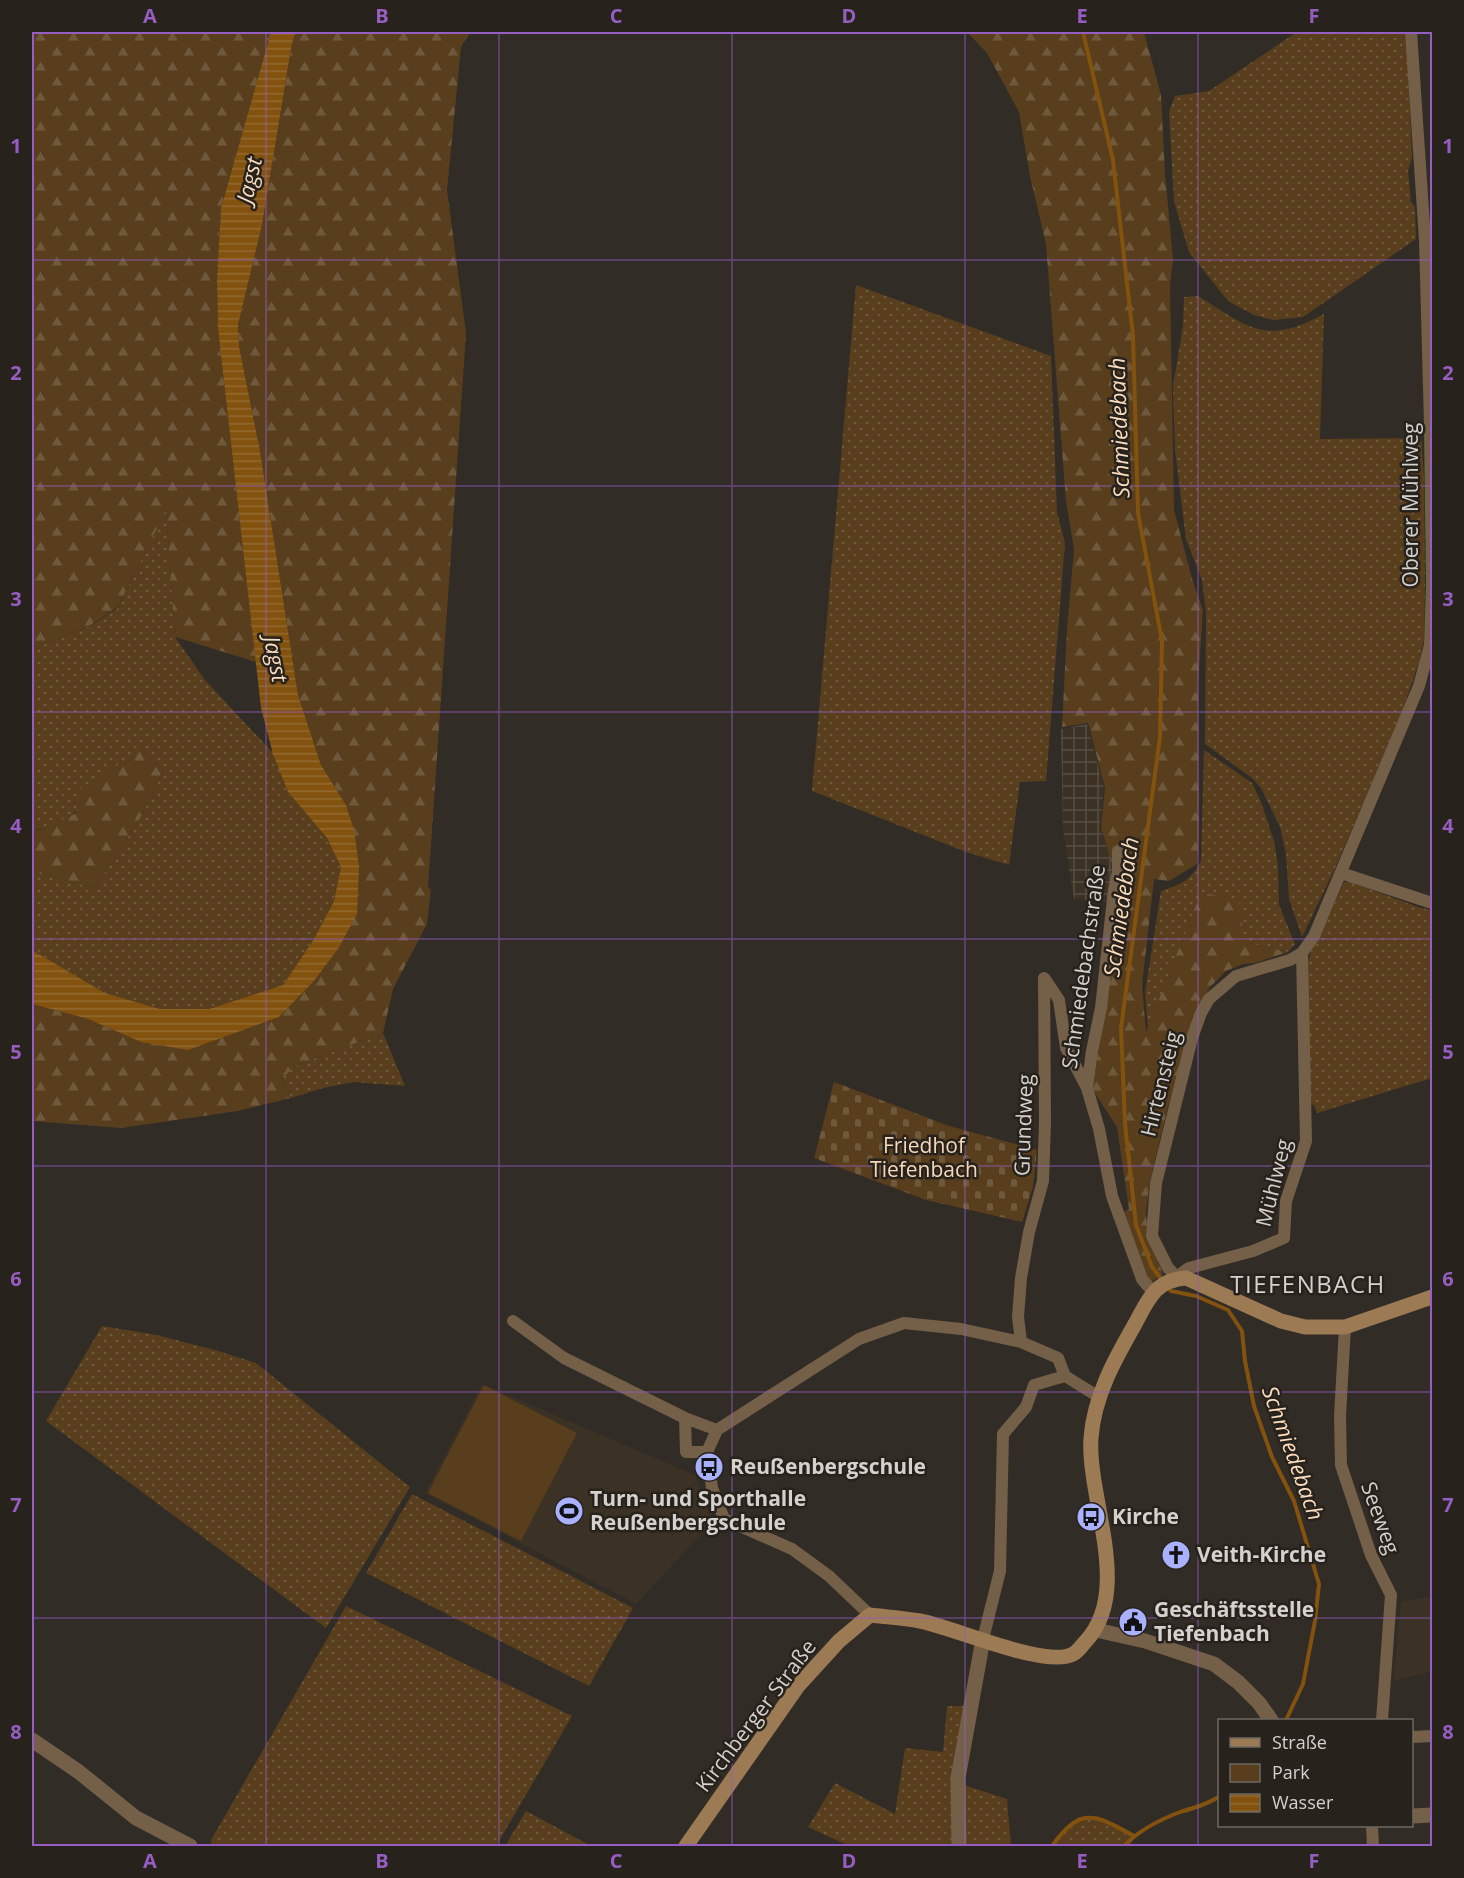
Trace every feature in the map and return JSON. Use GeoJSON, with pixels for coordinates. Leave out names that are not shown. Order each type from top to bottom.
{"type":"FeatureCollection","features":[{"type":"Feature","properties":{"kind":"main road"},"geometry":{"type":"LineString","coordinates":[[870,1615],[920,1621],[1019,1652],[1052,1658],[1073,1654],[1096,1630],[1105,1601],[1106,1563],[1103,1528],[1094,1482],[1091,1439],[1099,1397],[1121,1348],[1165,1285],[1186,1278],[1281,1321],[1305,1327],[1345,1327],[1432,1297]]}},
{"type":"Feature","properties":{"kind":"main road","name":"Kirchberger Straße"},"geometry":{"type":"LineString","coordinates":[[687,1846],[798,1686],[839,1641],[870,1615]]}},
{"type":"Feature","properties":{"kind":"street","name":"Oberer Mühlweg"},"geometry":{"type":"LineString","coordinates":[[1302,953],[1314,936],[1419,686],[1430,645],[1432,518],[1429,239],[1411,32]]}},
{"type":"Feature","properties":{"kind":"street"},"geometry":{"type":"LineString","coordinates":[[1419,686],[1432,685]]}},
{"type":"Feature","properties":{"kind":"street","name":"Schmiedebachstraße"},"geometry":{"type":"LineString","coordinates":[[1087,1088],[1101,1008],[1118,872],[1118,851]]}},
{"type":"Feature","properties":{"kind":"street"},"geometry":{"type":"LineString","coordinates":[[1341,873],[1432,903]]}},
{"type":"Feature","properties":{"kind":"street","name":"Mühlweg"},"geometry":{"type":"LineString","coordinates":[[1165,1285],[1189,1268],[1253,1251],[1284,1238],[1286,1201],[1306,1141],[1302,953]]}},
{"type":"Feature","properties":{"kind":"street","name":"Hirtensteig"},"geometry":{"type":"LineString","coordinates":[[1165,1285],[1168,1268],[1152,1236],[1156,1183],[1191,1038],[1200,1013],[1209,999],[1236,976],[1290,960],[1302,953]]}},
{"type":"Feature","properties":{"kind":"street","name":"Schmiedebachstraße"},"geometry":{"type":"LineString","coordinates":[[1044,978],[1059,1000],[1066,1048],[1087,1088],[1100,1129],[1112,1196],[1142,1279],[1165,1285]]}},
{"type":"Feature","properties":{"kind":"street","name":"Grundweg"},"geometry":{"type":"LineString","coordinates":[[1021,1342],[1018,1317],[1021,1278],[1029,1233],[1043,1181],[1044,978]]}},
{"type":"Feature","properties":{"kind":"street"},"geometry":{"type":"LineString","coordinates":[[513,1321],[564,1358],[685,1418],[717,1430]]}},
{"type":"Feature","properties":{"kind":"street"},"geometry":{"type":"LineString","coordinates":[[870,1615],[830,1576],[792,1549],[724,1519],[712,1488],[707,1452],[717,1430],[859,1340],[904,1323],[962,1329],[1021,1342],[1058,1358],[1065,1376],[1099,1397]]}},
{"type":"Feature","properties":{"kind":"street","name":"Seeweg"},"geometry":{"type":"LineString","coordinates":[[1345,1327],[1340,1416],[1341,1465],[1371,1555],[1391,1595],[1382,1719]]}},
{"type":"Feature","properties":{"kind":"street"},"geometry":{"type":"LineString","coordinates":[[959,1846],[958,1778],[983,1639],[1000,1571],[1003,1434],[1026,1407],[1034,1385],[1065,1376]]}},
{"type":"Feature","properties":{"kind":"street"},"geometry":{"type":"LineString","coordinates":[[685,1418],[686,1452],[707,1452]]}},
{"type":"Feature","properties":{"kind":"street"},"geometry":{"type":"LineString","coordinates":[[1096,1630],[1145,1641],[1214,1664],[1238,1682],[1259,1703],[1269,1719]]}},
{"type":"Feature","properties":{"kind":"street"},"geometry":{"type":"LineString","coordinates":[[1413,1737],[1432,1736]]}},
{"type":"Feature","properties":{"kind":"street"},"geometry":{"type":"LineString","coordinates":[[32,1740],[79,1772],[136,1818],[190,1846]]}},
{"type":"Feature","properties":{"kind":"street"},"geometry":{"type":"LineString","coordinates":[[1413,1816],[1432,1815]]}},
{"type":"Feature","properties":{"kind":"street"},"geometry":{"type":"LineString","coordinates":[[1372,1827],[1373,1846]]}},
{"type":"Feature","properties":{"kind":"shaded area"},"geometry":{"type":"Polygon","coordinates":[[[1087,724],[1104,788],[1100,827],[1113,864],[1112,903],[1074,899],[1063,829],[1061,729],[1087,724]]]}},
{"type":"Feature","properties":{"kind":"shaded area","name":"Reußenbergschule"},"geometry":{"type":"Polygon","coordinates":[[[482,1384],[695,1475],[714,1521],[636,1604],[425,1493],[482,1384]]]}},
{"type":"Feature","properties":{"kind":"shaded area"},"geometry":{"type":"Polygon","coordinates":[[[1432,1596],[1432,1671],[1393,1681],[1401,1602],[1432,1596]]]}},
{"type":"Feature","properties":{"kind":"green space"},"geometry":{"type":"Polygon","coordinates":[[[32,32],[271,32],[221,208],[217,280],[218,329],[256,662],[175,637],[166,510],[118,607],[89,626],[32,649],[32,32]]]}},
{"type":"Feature","properties":{"kind":"green space"},"geometry":{"type":"Polygon","coordinates":[[[296,32],[470,32],[461,47],[447,190],[466,333],[427,924],[393,989],[383,1033],[297,1065],[282,1078],[291,1098],[238,1111],[121,1128],[32,1121],[32,1004],[88,1019],[141,1042],[279,1017],[314,981],[338,949],[346,805],[321,765],[298,695],[260,451],[239,346],[238,325],[262,225],[292,43],[296,32]]]}},
{"type":"Feature","properties":{"kind":"green space"},"geometry":{"type":"Polygon","coordinates":[[[967,32],[1144,32],[1161,95],[1173,259],[1170,284],[1174,510],[1193,582],[1203,610],[1198,684],[1199,835],[1197,864],[1169,881],[1154,879],[1142,985],[1146,1032],[1201,893],[1239,899],[1244,942],[1288,952],[1226,971],[1210,987],[1195,1015],[1150,1180],[1146,1212],[1148,1238],[1163,1274],[1151,1282],[1133,1251],[1123,1213],[1129,1209],[1117,1127],[1093,1090],[1104,1000],[1125,904],[1101,828],[1105,788],[1088,723],[1062,727],[1074,549],[1066,501],[1046,244],[1030,176],[1019,112],[987,53],[967,32]]]}},
{"type":"Feature","properties":{"kind":"green space"},"geometry":{"type":"Polygon","coordinates":[[[1297,32],[1407,32],[1412,158],[1408,171],[1411,202],[1415,207],[1416,239],[1303,317],[1273,320],[1254,315],[1228,301],[1189,252],[1174,201],[1169,112],[1175,96],[1209,91],[1297,32]]]}},
{"type":"Feature","properties":{"kind":"green space"},"geometry":{"type":"Polygon","coordinates":[[[856,285],[1051,356],[1057,512],[1065,543],[1046,781],[1020,782],[1009,865],[966,852],[812,791],[856,285]]]}},
{"type":"Feature","properties":{"kind":"green space"},"geometry":{"type":"Polygon","coordinates":[[[1198,296],[1245,324],[1272,331],[1304,324],[1324,314],[1320,439],[1421,438],[1424,476],[1425,585],[1424,640],[1419,662],[1401,715],[1336,866],[1302,937],[1289,899],[1286,854],[1280,827],[1261,788],[1252,778],[1205,744],[1206,613],[1202,580],[1186,539],[1175,450],[1173,386],[1183,326],[1184,297],[1198,296]]]}},
{"type":"Feature","properties":{"kind":"green space"},"geometry":{"type":"Polygon","coordinates":[[[166,508],[175,637],[205,680],[274,754],[288,792],[327,838],[341,867],[334,901],[314,939],[283,985],[209,1009],[160,1009],[105,993],[32,950],[32,872],[95,888],[142,815],[162,773],[142,749],[106,786],[76,811],[46,828],[32,830],[32,649],[90,626],[118,608],[166,508]]]}},
{"type":"Feature","properties":{"kind":"green space"},"geometry":{"type":"Polygon","coordinates":[[[142,749],[162,773],[142,815],[95,888],[32,872],[32,830],[40,830],[76,813],[79,790],[142,749]]]}},
{"type":"Feature","properties":{"kind":"green space"},"geometry":{"type":"Polygon","coordinates":[[[1204,750],[1252,783],[1261,802],[1274,841],[1278,866],[1279,905],[1295,944],[1288,952],[1244,942],[1148,1028],[1145,993],[1161,891],[1185,881],[1201,861],[1204,750]]]}},
{"type":"Feature","properties":{"kind":"green space"},"geometry":{"type":"Polygon","coordinates":[[[1344,882],[1350,882],[1432,910],[1432,1078],[1317,1113],[1314,1105],[1307,1103],[1306,969],[1312,948],[1344,882]]]}},
{"type":"Feature","properties":{"kind":"green space"},"geometry":{"type":"Polygon","coordinates":[[[383,1033],[405,1086],[353,1082],[291,1098],[282,1077],[297,1065],[383,1033]]]}},
{"type":"Feature","properties":{"kind":"green space","name":"Friedhof Tiefenbach"},"geometry":{"type":"Polygon","coordinates":[[[834,1082],[949,1126],[1037,1150],[1033,1187],[1022,1222],[926,1200],[814,1158],[834,1082]]]}},
{"type":"Feature","properties":{"kind":"green space"},"geometry":{"type":"Polygon","coordinates":[[[102,1326],[157,1335],[256,1363],[410,1487],[326,1628],[46,1421],[102,1326]]]}},
{"type":"Feature","properties":{"kind":"green space"},"geometry":{"type":"Polygon","coordinates":[[[484,1385],[577,1433],[521,1541],[428,1493],[484,1385]]]}},
{"type":"Feature","properties":{"kind":"green space"},"geometry":{"type":"Polygon","coordinates":[[[412,1494],[633,1608],[589,1686],[366,1573],[412,1494]]]}},
{"type":"Feature","properties":{"kind":"green space"},"geometry":{"type":"Polygon","coordinates":[[[346,1606],[572,1716],[496,1846],[212,1846],[211,1840],[346,1606]]]}},
{"type":"Feature","properties":{"kind":"green space"},"geometry":{"type":"Polygon","coordinates":[[[947,1706],[966,1706],[952,1846],[849,1846],[808,1827],[835,1783],[895,1814],[905,1748],[943,1752],[947,1706]]]}},
{"type":"Feature","properties":{"kind":"green space"},"geometry":{"type":"Polygon","coordinates":[[[964,1785],[1007,1799],[1011,1846],[964,1846],[964,1785]]]}},
{"type":"Feature","properties":{"kind":"green space"},"geometry":{"type":"Polygon","coordinates":[[[526,1811],[591,1846],[505,1846],[526,1811]]]}},
{"type":"Feature","properties":{"kind":"green space"},"geometry":{"type":"Polygon","coordinates":[[[1098,1816],[1137,1835],[1129,1846],[1050,1846],[1078,1817],[1098,1816]]]}},
{"type":"Feature","properties":{"kind":"water","name":"Jagst"},"geometry":{"type":"Polygon","coordinates":[[[271,32],[296,32],[292,43],[262,225],[238,325],[239,346],[260,451],[298,695],[321,765],[346,805],[354,830],[359,867],[357,914],[338,949],[314,981],[279,1017],[188,1050],[141,1042],[88,1019],[32,1004],[32,950],[105,993],[160,1009],[209,1009],[283,985],[314,939],[334,901],[341,867],[327,838],[288,792],[273,754],[261,708],[218,329],[217,280],[221,208],[271,32]]]}},
{"type":"Feature","properties":{"kind":"waterway","name":"Schmiedebach"},"geometry":{"type":"LineString","coordinates":[[1083,32],[1113,160],[1133,336],[1138,513],[1162,641],[1160,737],[1121,1028],[1125,1123],[1136,1225],[1152,1267],[1162,1280]]}},
{"type":"Feature","properties":{"kind":"waterway","name":"Schmiedebach"},"geometry":{"type":"LineString","coordinates":[[1167,1286],[1171,1291],[1196,1296],[1228,1310],[1242,1331],[1254,1406],[1272,1457],[1294,1501],[1319,1584],[1315,1621],[1303,1684],[1286,1719]]}},
{"type":"Feature","properties":{"kind":"waterway","name":"Schmiedebach"},"geometry":{"type":"LineString","coordinates":[[1124,1846],[1136,1835],[1157,1822],[1206,1804],[1218,1797]]}},
{"type":"Feature","properties":{"kind":"waterway"},"geometry":{"type":"LineString","coordinates":[[1052,1846],[1062,1833],[1081,1819],[1099,1819],[1134,1836]]}},
{"type":"Feature","properties":{"kind":"place","name":"Reußenbergschule"},"geometry":{"type":"Point","coordinates":[709,1467]}},
{"type":"Feature","properties":{"kind":"place","name":"Turn- und Sporthalle Reußenbergschule"},"geometry":{"type":"Point","coordinates":[569,1511]}},
{"type":"Feature","properties":{"kind":"place","name":"Kirche"},"geometry":{"type":"Point","coordinates":[1091,1517]}},
{"type":"Feature","properties":{"kind":"place","name":"Veith-Kirche"},"geometry":{"type":"Point","coordinates":[1176,1555]}},
{"type":"Feature","properties":{"kind":"place","name":"Geschäftsstelle Tiefenbach"},"geometry":{"type":"Point","coordinates":[1133,1622]}},
{"type":"Feature","properties":{"kind":"district","name":"TIEFENBACH"},"geometry":{"type":"Point","coordinates":[1308,1285]}}]}
